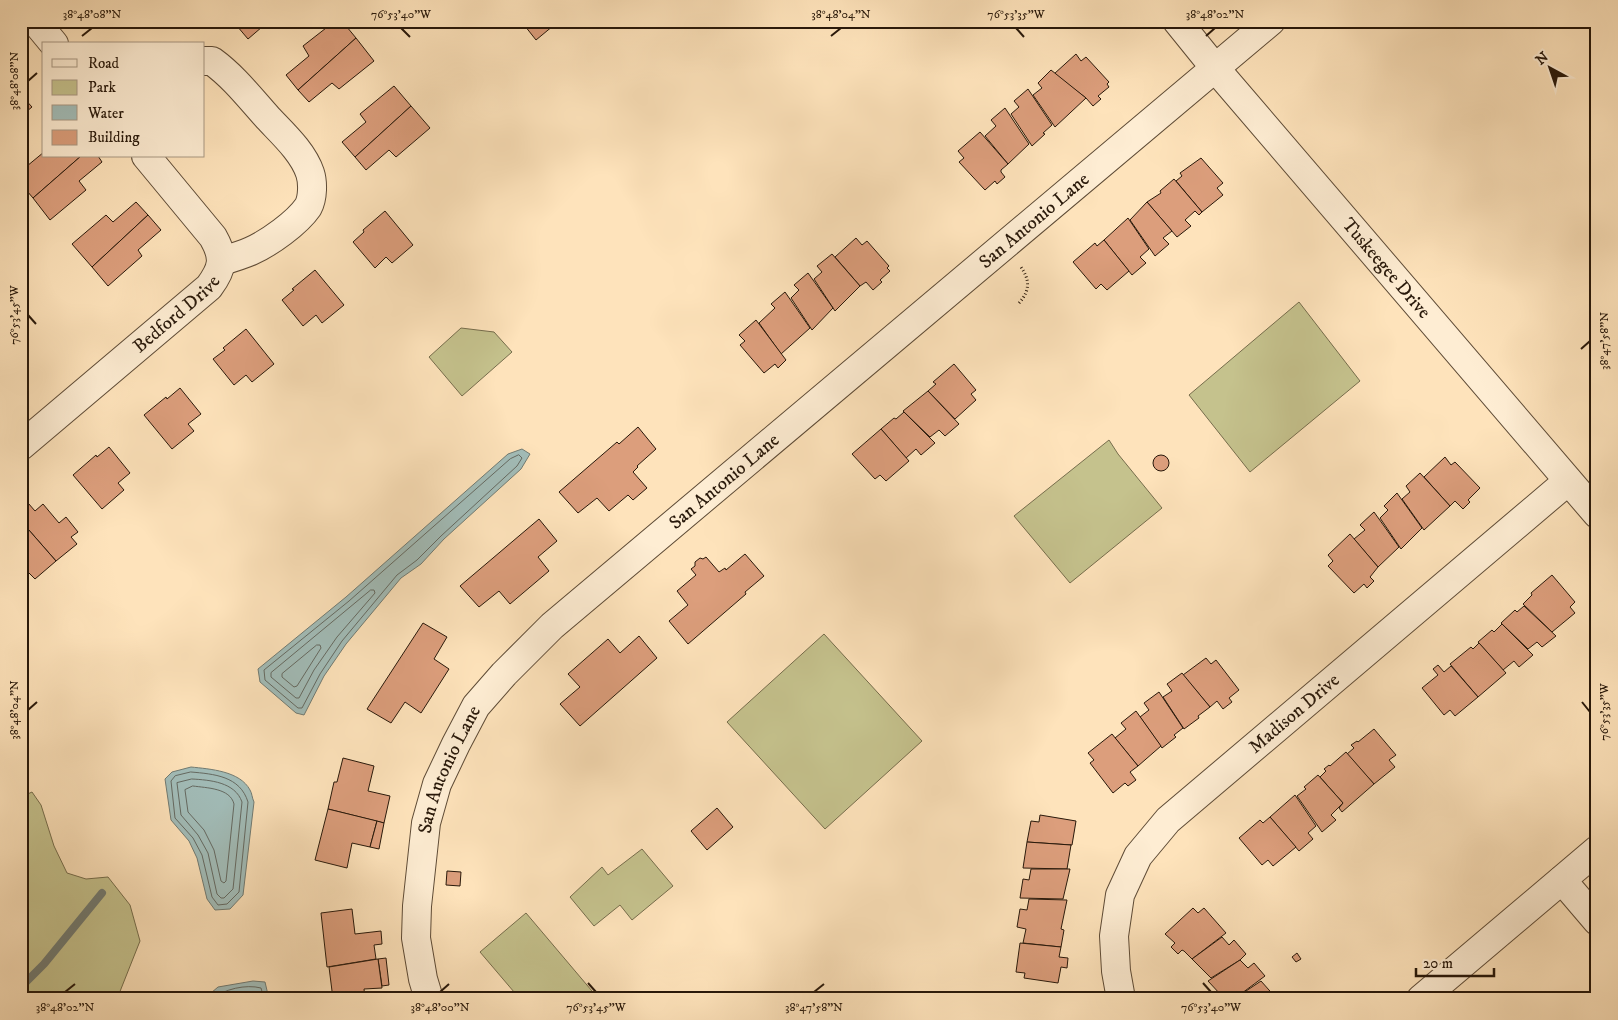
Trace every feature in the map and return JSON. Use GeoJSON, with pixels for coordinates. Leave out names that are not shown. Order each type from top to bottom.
{"type":"FeatureCollection","features":[{"type":"Feature","properties":{"kind":"street"},"geometry":{"type":"LineString","coordinates":[[35,21],[52,42]]}},
{"type":"Feature","properties":{"kind":"street","name":"Tuskeegee Drive"},"geometry":{"type":"LineString","coordinates":[[1178,21],[1215,68],[1597,514]]}},
{"type":"Feature","properties":{"kind":"street","name":"San Antonio Lane"},"geometry":{"type":"LineString","coordinates":[[429,999],[423,979],[416,938],[418,889],[426,823],[437,784],[476,706],[487,693],[552,626],[1271,21]]}},
{"type":"Feature","properties":{"kind":"street"},"geometry":{"type":"LineString","coordinates":[[205,61],[212,61],[225,70],[288,140],[310,171],[313,184],[309,205],[294,222],[268,242],[251,251],[222,261]]}},
{"type":"Feature","properties":{"kind":"street","name":"Bedford Drive"},"geometry":{"type":"LineString","coordinates":[[21,446],[209,287],[219,274],[222,261],[220,248],[148,158]]}},
{"type":"Feature","properties":{"kind":"street","name":"Madison Drive"},"geometry":{"type":"LineString","coordinates":[[1121,999],[1116,971],[1114,936],[1120,896],[1138,856],[1168,820],[1568,480]]}},
{"type":"Feature","properties":{"kind":"street"},"geometry":{"type":"LineString","coordinates":[[1421,999],[1597,850]]}},
{"type":"Feature","properties":{"kind":"street"},"geometry":{"type":"LineString","coordinates":[[1562,880],[1597,921]]}},
{"type":"Feature","properties":{"kind":"path"},"geometry":{"type":"LineString","coordinates":[[1016,261],[1025,273],[1028,285],[1027,294],[1019,303]]}},
{"type":"Feature","properties":{"kind":"green space"},"geometry":{"type":"Polygon","coordinates":[[[1299,302],[1360,381],[1250,472],[1189,395],[1299,302]]]}},
{"type":"Feature","properties":{"kind":"green space"},"geometry":{"type":"Polygon","coordinates":[[[461,328],[494,332],[512,352],[462,396],[429,357],[461,328]]]}},
{"type":"Feature","properties":{"kind":"green space"},"geometry":{"type":"Polygon","coordinates":[[[1109,440],[1118,454],[1162,508],[1070,583],[1014,516],[1109,440]]]}},
{"type":"Feature","properties":{"kind":"green space"},"geometry":{"type":"Polygon","coordinates":[[[824,634],[922,741],[825,829],[727,722],[824,634]]]}},
{"type":"Feature","properties":{"kind":"green space"},"geometry":{"type":"Polygon","coordinates":[[[32,792],[41,805],[54,846],[67,873],[86,879],[108,877],[130,905],[140,941],[117,999],[21,999],[21,797],[32,792]]]}},
{"type":"Feature","properties":{"kind":"green space"},"geometry":{"type":"Polygon","coordinates":[[[642,849],[673,886],[632,920],[620,905],[594,926],[570,897],[602,867],[608,875],[642,849]]]}},
{"type":"Feature","properties":{"kind":"green space"},"geometry":{"type":"Polygon","coordinates":[[[526,913],[592,991],[583,999],[520,999],[480,952],[526,913]]]}},
{"type":"Feature","properties":{"kind":"water"},"geometry":{"type":"Polygon","coordinates":[[[522,449],[530,454],[521,469],[444,539],[421,564],[401,578],[346,644],[324,676],[304,715],[296,713],[260,682],[258,669],[346,597],[508,454],[522,449]]]}},
{"type":"Feature","properties":{"kind":"water"},"geometry":{"type":"Polygon","coordinates":[[[191,767],[232,775],[250,790],[254,802],[243,895],[230,909],[215,910],[207,899],[197,858],[189,841],[171,820],[165,779],[172,772],[191,767]]]}},
{"type":"Feature","properties":{"kind":"water"},"geometry":{"type":"Polygon","coordinates":[[[253,981],[265,982],[269,999],[204,999],[218,987],[253,981]]]}},
{"type":"Feature","properties":{"kind":"building"},"geometry":{"type":"Polygon","coordinates":[[[242,21],[269,21],[248,39],[237,26],[242,21]]]}},
{"type":"Feature","properties":{"kind":"building"},"geometry":{"type":"Polygon","coordinates":[[[270,21],[284,21],[276,28],[270,21]]]}},
{"type":"Feature","properties":{"kind":"building"},"geometry":{"type":"Polygon","coordinates":[[[335,21],[342,21],[356,38],[298,90],[286,75],[309,56],[303,46],[335,21]]]}},
{"type":"Feature","properties":{"kind":"building"},"geometry":{"type":"Polygon","coordinates":[[[521,21],[559,21],[536,40],[521,21]]]}},
{"type":"Feature","properties":{"kind":"building"},"geometry":{"type":"Polygon","coordinates":[[[356,38],[374,61],[339,89],[332,83],[309,102],[298,90],[356,38]]]}},
{"type":"Feature","properties":{"kind":"building"},"geometry":{"type":"Polygon","coordinates":[[[1076,54],[1081,61],[1086,57],[1109,82],[1107,84],[1109,87],[1098,96],[1101,99],[1093,106],[1086,98],[1054,74],[1076,54]]]}},
{"type":"Feature","properties":{"kind":"building"},"geometry":{"type":"Polygon","coordinates":[[[1051,70],[1086,98],[1055,127],[1033,95],[1042,88],[1038,83],[1051,70]]]}},
{"type":"Feature","properties":{"kind":"building"},"geometry":{"type":"Polygon","coordinates":[[[394,86],[411,106],[355,157],[342,142],[366,122],[360,114],[394,86]]]}},
{"type":"Feature","properties":{"kind":"building"},"geometry":{"type":"Polygon","coordinates":[[[1028,89],[1052,125],[1032,146],[1011,114],[1019,107],[1014,101],[1028,89]]]}},
{"type":"Feature","properties":{"kind":"building"},"geometry":{"type":"Polygon","coordinates":[[[21,95],[32,107],[21,116],[21,95]]]}},
{"type":"Feature","properties":{"kind":"building"},"geometry":{"type":"Polygon","coordinates":[[[411,106],[430,128],[396,157],[389,150],[366,170],[355,157],[411,106]]]}},
{"type":"Feature","properties":{"kind":"building"},"geometry":{"type":"Polygon","coordinates":[[[1005,108],[1029,144],[1008,164],[985,136],[996,126],[991,120],[1005,108]]]}},
{"type":"Feature","properties":{"kind":"building"},"geometry":{"type":"Polygon","coordinates":[[[980,132],[1008,164],[1001,170],[1005,177],[997,184],[995,181],[985,190],[959,162],[964,158],[958,151],[980,132]]]}},
{"type":"Feature","properties":{"kind":"building"},"geometry":{"type":"Polygon","coordinates":[[[42,154],[42,158],[79,158],[33,198],[21,184],[21,171],[42,154]]]}},
{"type":"Feature","properties":{"kind":"building"},"geometry":{"type":"Polygon","coordinates":[[[79,158],[99,158],[102,162],[79,181],[86,190],[50,220],[33,198],[79,158]]]}},
{"type":"Feature","properties":{"kind":"building"},"geometry":{"type":"Polygon","coordinates":[[[1201,158],[1223,183],[1217,188],[1223,195],[1202,212],[1176,181],[1182,176],[1180,173],[1201,158]]]}},
{"type":"Feature","properties":{"kind":"building"},"geometry":{"type":"Polygon","coordinates":[[[1174,179],[1202,212],[1199,215],[1195,211],[1185,220],[1191,226],[1177,237],[1147,202],[1161,193],[1160,191],[1174,179]]]}},
{"type":"Feature","properties":{"kind":"building"},"geometry":{"type":"Polygon","coordinates":[[[136,202],[148,215],[92,267],[72,244],[106,215],[113,222],[136,202]]]}},
{"type":"Feature","properties":{"kind":"building"},"geometry":{"type":"Polygon","coordinates":[[[1147,202],[1172,231],[1163,238],[1169,244],[1155,256],[1130,220],[1147,202]]]}},
{"type":"Feature","properties":{"kind":"building"},"geometry":{"type":"Polygon","coordinates":[[[385,211],[413,245],[392,263],[386,257],[375,268],[353,242],[364,232],[363,230],[385,211]]]}},
{"type":"Feature","properties":{"kind":"building"},"geometry":{"type":"Polygon","coordinates":[[[148,215],[161,230],[138,250],[142,256],[108,286],[92,267],[148,215]]]}},
{"type":"Feature","properties":{"kind":"building"},"geometry":{"type":"Polygon","coordinates":[[[1128,218],[1149,249],[1140,257],[1146,263],[1132,275],[1104,240],[1128,218]]]}},
{"type":"Feature","properties":{"kind":"building"},"geometry":{"type":"Polygon","coordinates":[[[856,238],[862,245],[867,241],[889,266],[887,268],[890,271],[873,290],[866,282],[860,286],[835,257],[856,238]]]}},
{"type":"Feature","properties":{"kind":"building"},"geometry":{"type":"Polygon","coordinates":[[[1104,240],[1129,271],[1107,290],[1101,284],[1096,289],[1073,262],[1095,243],[1097,246],[1104,240]]]}},
{"type":"Feature","properties":{"kind":"building"},"geometry":{"type":"Polygon","coordinates":[[[832,254],[860,286],[835,311],[814,279],[822,272],[817,266],[832,254]]]}},
{"type":"Feature","properties":{"kind":"building"},"geometry":{"type":"Polygon","coordinates":[[[315,270],[344,305],[322,323],[316,315],[303,326],[282,300],[315,270]]]}},
{"type":"Feature","properties":{"kind":"building"},"geometry":{"type":"Polygon","coordinates":[[[808,273],[833,308],[812,330],[791,298],[799,290],[794,285],[808,273]]]}},
{"type":"Feature","properties":{"kind":"building"},"geometry":{"type":"Polygon","coordinates":[[[785,292],[810,328],[781,354],[759,323],[775,308],[771,304],[785,292]]]}},
{"type":"Feature","properties":{"kind":"building"},"geometry":{"type":"Polygon","coordinates":[[[756,320],[786,360],[778,368],[775,364],[764,373],[740,345],[745,341],[739,335],[756,320]]]}},
{"type":"Feature","properties":{"kind":"building"},"geometry":{"type":"Polygon","coordinates":[[[246,329],[274,364],[252,382],[246,375],[234,385],[213,359],[246,329]]]}},
{"type":"Feature","properties":{"kind":"building"},"geometry":{"type":"Polygon","coordinates":[[[954,364],[976,390],[971,394],[976,400],[955,419],[928,391],[936,384],[933,382],[954,364]]]}},
{"type":"Feature","properties":{"kind":"building"},"geometry":{"type":"Polygon","coordinates":[[[180,388],[201,414],[188,424],[194,431],[172,449],[144,415],[180,388]]]}},
{"type":"Feature","properties":{"kind":"building"},"geometry":{"type":"Polygon","coordinates":[[[928,391],[959,424],[945,436],[939,430],[930,437],[903,411],[928,391]]]}},
{"type":"Feature","properties":{"kind":"building"},"geometry":{"type":"Polygon","coordinates":[[[904,412],[935,443],[921,455],[916,449],[906,458],[881,429],[904,412]]]}},
{"type":"Feature","properties":{"kind":"building"},"geometry":{"type":"Polygon","coordinates":[[[638,427],[656,449],[633,472],[647,488],[633,500],[628,495],[609,511],[597,498],[578,513],[559,492],[617,442],[619,444],[638,427]]]}},
{"type":"Feature","properties":{"kind":"building"},"geometry":{"type":"Polygon","coordinates":[[[881,429],[909,461],[886,481],[880,475],[875,479],[852,454],[881,429]]]}},
{"type":"Feature","properties":{"kind":"building"},"geometry":{"type":"Polygon","coordinates":[[[109,447],[130,473],[118,483],[124,490],[102,509],[73,475],[96,455],[97,457],[109,447]]]}},
{"type":"Feature","properties":{"kind":"building"},"geometry":{"type":"Polygon","coordinates":[[[1158,455],[1164,455],[1169,460],[1167,469],[1158,471],[1153,466],[1153,460],[1158,455]]]}},
{"type":"Feature","properties":{"kind":"building"},"geometry":{"type":"Polygon","coordinates":[[[1445,457],[1451,465],[1455,462],[1480,488],[1468,500],[1470,502],[1463,509],[1455,501],[1450,506],[1424,477],[1445,457]]]}},
{"type":"Feature","properties":{"kind":"building"},"geometry":{"type":"Polygon","coordinates":[[[1420,473],[1450,506],[1424,530],[1402,499],[1410,492],[1406,486],[1420,473]]]}},
{"type":"Feature","properties":{"kind":"building"},"geometry":{"type":"Polygon","coordinates":[[[1397,493],[1422,528],[1401,549],[1380,518],[1388,510],[1384,506],[1397,493]]]}},
{"type":"Feature","properties":{"kind":"building"},"geometry":{"type":"Polygon","coordinates":[[[22,496],[35,511],[43,504],[59,523],[66,517],[78,532],[71,537],[77,544],[56,561],[21,521],[22,496]]]}},
{"type":"Feature","properties":{"kind":"building"},"geometry":{"type":"Polygon","coordinates":[[[1374,512],[1399,547],[1378,567],[1354,539],[1365,530],[1360,525],[1374,512]]]}},
{"type":"Feature","properties":{"kind":"building"},"geometry":{"type":"Polygon","coordinates":[[[539,519],[557,541],[538,557],[549,571],[510,604],[499,591],[479,607],[460,586],[539,519]]]}},
{"type":"Feature","properties":{"kind":"building"},"geometry":{"type":"Polygon","coordinates":[[[21,521],[56,561],[35,579],[29,573],[21,578],[21,521]]]}},
{"type":"Feature","properties":{"kind":"building"},"geometry":{"type":"Polygon","coordinates":[[[1350,534],[1378,567],[1370,577],[1374,581],[1367,588],[1364,584],[1354,593],[1328,566],[1333,561],[1328,555],[1350,534]]]}},
{"type":"Feature","properties":{"kind":"building"},"geometry":{"type":"Polygon","coordinates":[[[745,554],[764,576],[688,644],[669,621],[688,605],[677,591],[696,575],[691,569],[695,566],[695,562],[700,558],[706,557],[719,572],[725,568],[726,570],[745,554]]]}},
{"type":"Feature","properties":{"kind":"building"},"geometry":{"type":"Polygon","coordinates":[[[1552,575],[1575,602],[1570,607],[1575,613],[1552,632],[1523,604],[1532,595],[1531,593],[1552,575]]]}},
{"type":"Feature","properties":{"kind":"building"},"geometry":{"type":"Polygon","coordinates":[[[1524,606],[1556,636],[1542,647],[1537,642],[1528,649],[1501,623],[1515,610],[1517,612],[1524,606]]]}},
{"type":"Feature","properties":{"kind":"building"},"geometry":{"type":"Polygon","coordinates":[[[423,623],[447,637],[434,659],[449,669],[421,713],[405,702],[391,723],[367,709],[423,623]]]}},
{"type":"Feature","properties":{"kind":"building"},"geometry":{"type":"Polygon","coordinates":[[[1502,624],[1533,655],[1519,667],[1514,661],[1503,670],[1478,642],[1492,630],[1494,632],[1502,624]]]}},
{"type":"Feature","properties":{"kind":"building"},"geometry":{"type":"Polygon","coordinates":[[[639,636],[657,658],[580,726],[560,704],[580,687],[568,674],[608,639],[620,653],[639,636]]]}},
{"type":"Feature","properties":{"kind":"building"},"geometry":{"type":"Polygon","coordinates":[[[1479,643],[1506,673],[1478,697],[1450,664],[1479,643]]]}},
{"type":"Feature","properties":{"kind":"building"},"geometry":{"type":"Polygon","coordinates":[[[1206,658],[1211,664],[1216,660],[1239,690],[1229,698],[1232,702],[1223,709],[1217,701],[1210,707],[1183,675],[1206,658]]]}},
{"type":"Feature","properties":{"kind":"building"},"geometry":{"type":"Polygon","coordinates":[[[1438,665],[1444,672],[1451,666],[1478,697],[1455,716],[1450,710],[1444,715],[1422,688],[1438,675],[1433,669],[1438,665]]]}},
{"type":"Feature","properties":{"kind":"building"},"geometry":{"type":"Polygon","coordinates":[[[1182,673],[1210,707],[1184,729],[1163,697],[1172,691],[1167,684],[1182,673]]]}},
{"type":"Feature","properties":{"kind":"building"},"geometry":{"type":"Polygon","coordinates":[[[1159,692],[1183,728],[1174,735],[1176,737],[1162,748],[1140,717],[1149,710],[1144,703],[1159,692]]]}},
{"type":"Feature","properties":{"kind":"building"},"geometry":{"type":"Polygon","coordinates":[[[1136,711],[1161,746],[1138,766],[1115,738],[1126,729],[1121,723],[1136,711]]]}},
{"type":"Feature","properties":{"kind":"building"},"geometry":{"type":"Polygon","coordinates":[[[1374,729],[1396,755],[1389,760],[1395,767],[1374,784],[1347,754],[1354,748],[1351,745],[1358,742],[1374,729]]]}},
{"type":"Feature","properties":{"kind":"building"},"geometry":{"type":"Polygon","coordinates":[[[1112,734],[1138,766],[1130,772],[1136,780],[1128,786],[1125,783],[1113,793],[1090,763],[1094,760],[1088,753],[1112,734]]]}},
{"type":"Feature","properties":{"kind":"building"},"geometry":{"type":"Polygon","coordinates":[[[1346,752],[1374,784],[1342,812],[1339,808],[1343,803],[1320,777],[1326,771],[1324,769],[1346,752]]]}},
{"type":"Feature","properties":{"kind":"building"},"geometry":{"type":"Polygon","coordinates":[[[343,758],[374,766],[368,791],[390,796],[384,823],[328,809],[334,782],[337,782],[343,758]]]}},
{"type":"Feature","properties":{"kind":"building"},"geometry":{"type":"Polygon","coordinates":[[[1318,775],[1343,803],[1331,815],[1336,820],[1322,832],[1297,796],[1318,775]]]}},
{"type":"Feature","properties":{"kind":"building"},"geometry":{"type":"Polygon","coordinates":[[[1295,795],[1316,826],[1308,833],[1313,839],[1299,851],[1270,817],[1295,795]]]}},
{"type":"Feature","properties":{"kind":"building"},"geometry":{"type":"Polygon","coordinates":[[[717,808],[733,827],[707,850],[691,831],[717,808]]]}},
{"type":"Feature","properties":{"kind":"building"},"geometry":{"type":"Polygon","coordinates":[[[328,809],[377,821],[370,847],[352,843],[347,868],[315,860],[328,809]]]}},
{"type":"Feature","properties":{"kind":"building"},"geometry":{"type":"Polygon","coordinates":[[[1040,815],[1076,821],[1072,845],[1027,842],[1031,821],[1039,822],[1040,815]]]}},
{"type":"Feature","properties":{"kind":"building"},"geometry":{"type":"Polygon","coordinates":[[[1270,817],[1296,847],[1273,866],[1268,860],[1262,865],[1239,838],[1260,820],[1263,823],[1270,817]]]}},
{"type":"Feature","properties":{"kind":"building"},"geometry":{"type":"Polygon","coordinates":[[[377,821],[384,823],[379,849],[370,847],[377,821]]]}},
{"type":"Feature","properties":{"kind":"building"},"geometry":{"type":"Polygon","coordinates":[[[1027,842],[1071,845],[1067,869],[1023,868],[1027,842]]]}},
{"type":"Feature","properties":{"kind":"building"},"geometry":{"type":"Polygon","coordinates":[[[1031,869],[1070,869],[1063,899],[1020,898],[1023,879],[1029,880],[1031,869]]]}},
{"type":"Feature","properties":{"kind":"building"},"geometry":{"type":"Polygon","coordinates":[[[447,871],[461,872],[460,886],[446,885],[447,871]]]}},
{"type":"Feature","properties":{"kind":"building"},"geometry":{"type":"Polygon","coordinates":[[[1029,899],[1067,900],[1061,929],[1064,930],[1061,947],[1023,943],[1026,929],[1017,927],[1020,909],[1027,910],[1029,899]]]}},
{"type":"Feature","properties":{"kind":"building"},"geometry":{"type":"Polygon","coordinates":[[[1193,908],[1198,913],[1204,908],[1226,933],[1192,959],[1182,950],[1178,954],[1171,947],[1175,943],[1165,934],[1193,908]]]}},
{"type":"Feature","properties":{"kind":"building"},"geometry":{"type":"Polygon","coordinates":[[[352,909],[355,934],[381,931],[382,944],[374,945],[376,959],[327,967],[321,913],[352,909]]]}},
{"type":"Feature","properties":{"kind":"building"},"geometry":{"type":"Polygon","coordinates":[[[1222,937],[1229,945],[1234,940],[1246,954],[1240,960],[1211,978],[1192,959],[1222,937]]]}},
{"type":"Feature","properties":{"kind":"building"},"geometry":{"type":"Polygon","coordinates":[[[1020,943],[1061,947],[1059,957],[1068,958],[1067,968],[1061,967],[1058,983],[1024,978],[1025,973],[1016,972],[1020,943]]]}},
{"type":"Feature","properties":{"kind":"building"},"geometry":{"type":"Polygon","coordinates":[[[1297,953],[1301,959],[1296,962],[1292,957],[1297,953]]]}},
{"type":"Feature","properties":{"kind":"building"},"geometry":{"type":"Polygon","coordinates":[[[386,958],[389,985],[382,986],[378,959],[386,958]]]}},
{"type":"Feature","properties":{"kind":"building"},"geometry":{"type":"Polygon","coordinates":[[[378,959],[382,988],[364,989],[365,999],[333,999],[329,967],[378,959]]]}},
{"type":"Feature","properties":{"kind":"building"},"geometry":{"type":"Polygon","coordinates":[[[1240,960],[1248,968],[1254,963],[1265,976],[1234,999],[1227,999],[1208,981],[1240,960]]]}},
{"type":"Feature","properties":{"kind":"building"},"geometry":{"type":"Polygon","coordinates":[[[1261,981],[1277,999],[1234,999],[1261,981]]]}},
{"type":"Feature","properties":{"kind":"waterway"},"geometry":{"type":"LineString","coordinates":[[21,987],[44,964],[102,893]]}}]}
